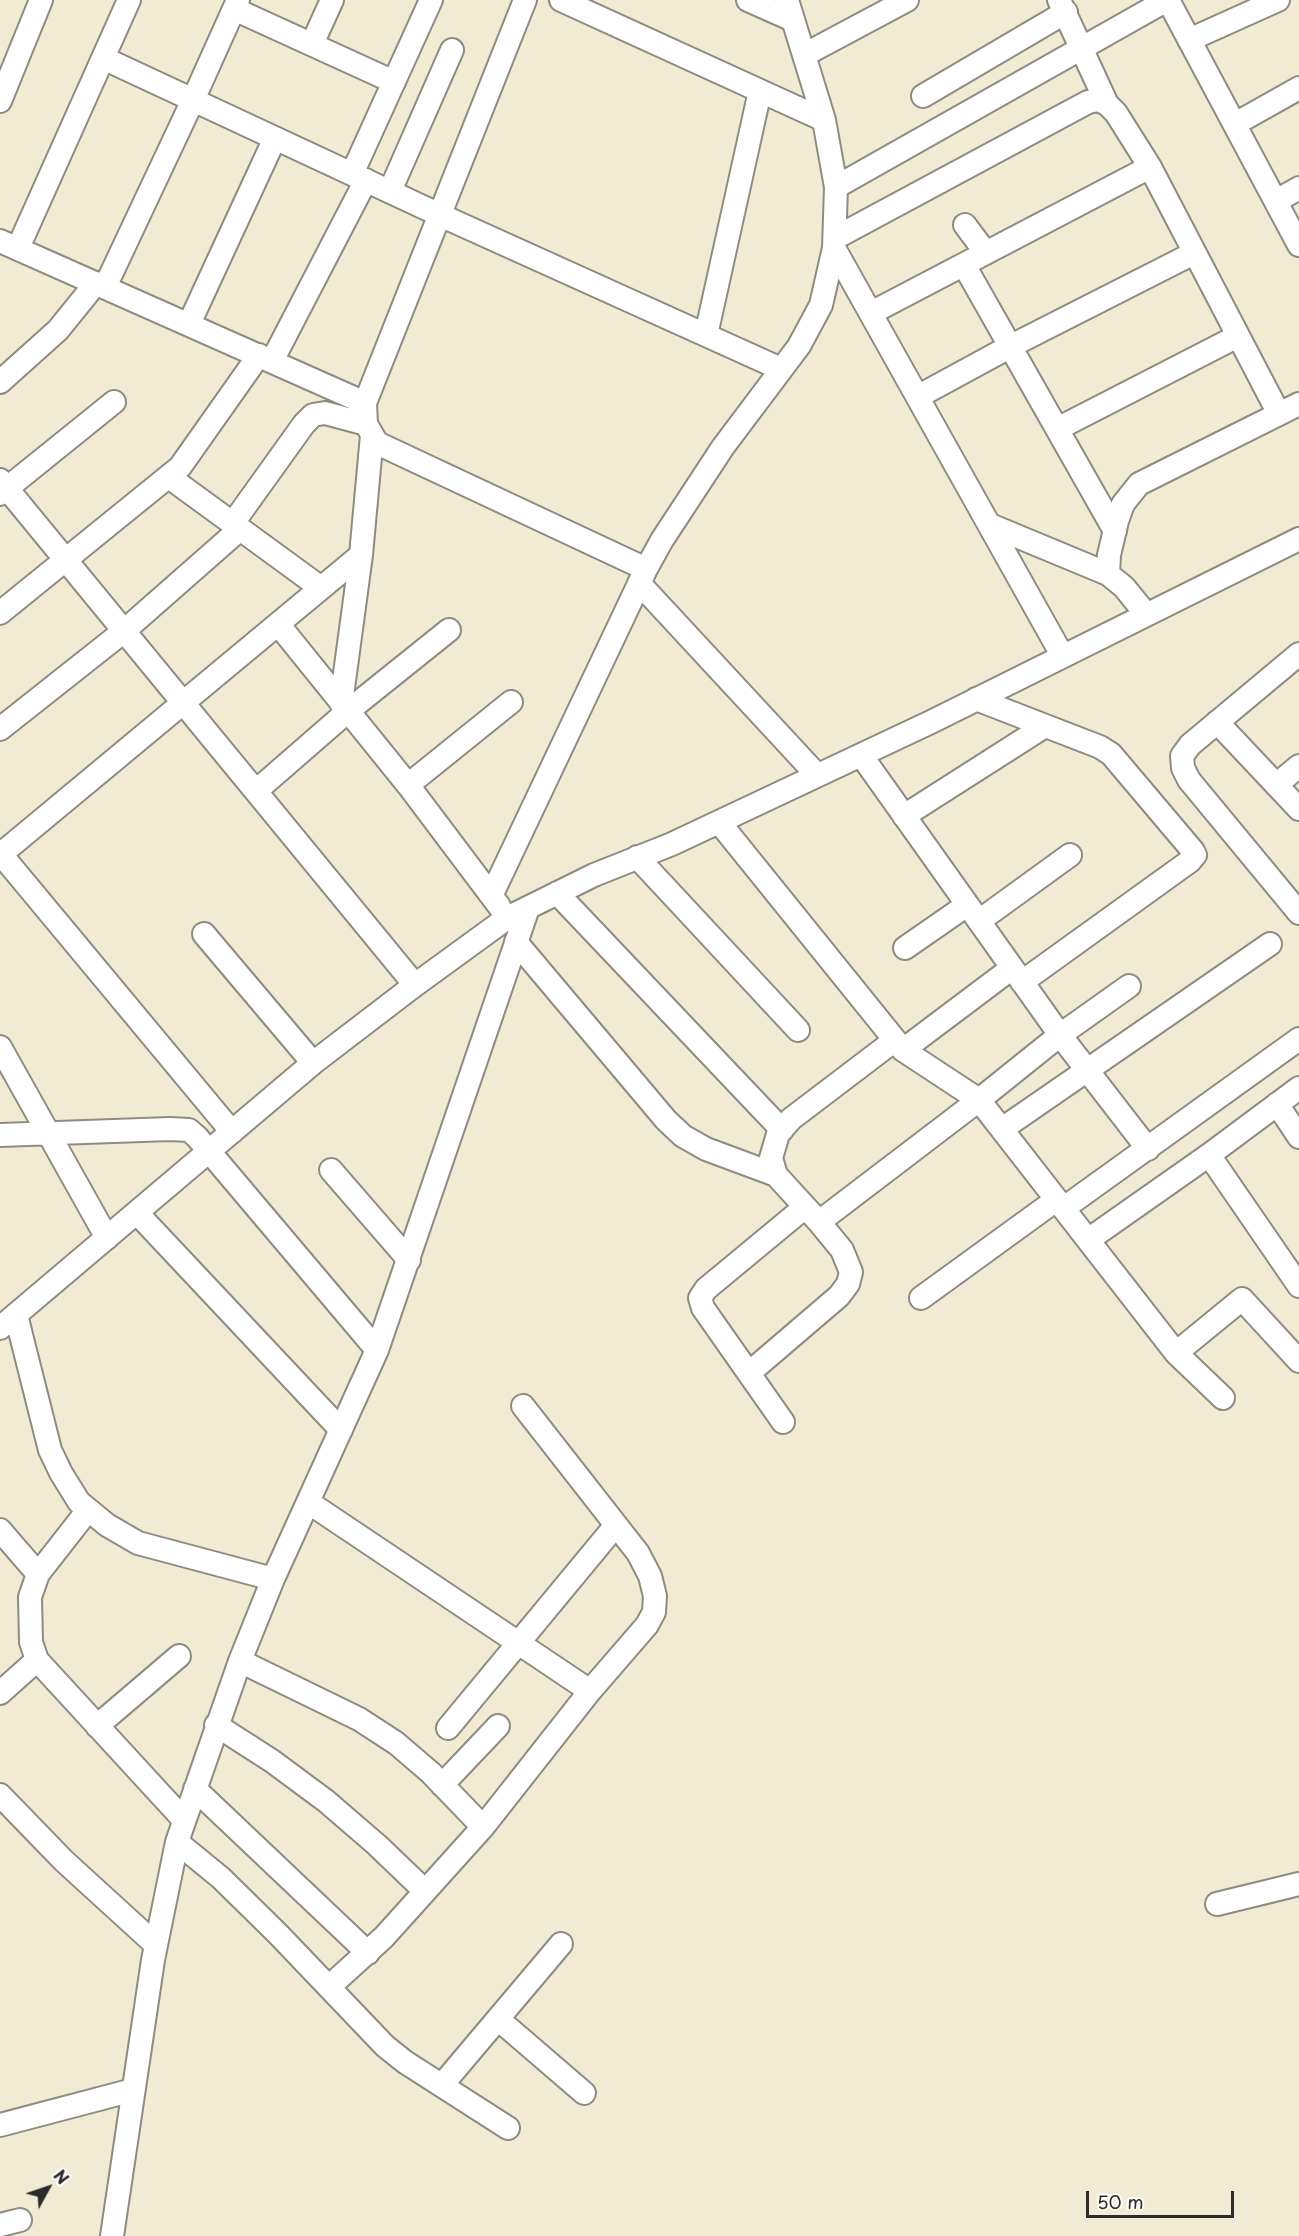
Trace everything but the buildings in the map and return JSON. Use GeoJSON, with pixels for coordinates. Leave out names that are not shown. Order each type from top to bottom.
{"type":"FeatureCollection","features":[{"type":"Feature","properties":{"kind":"street"},"geometry":{"type":"LineString","coordinates":[[0,101],[41,0]]}},
{"type":"Feature","properties":{"kind":"street"},"geometry":{"type":"LineString","coordinates":[[312,44],[332,0]]}},
{"type":"Feature","properties":{"kind":"street"},"geometry":{"type":"LineString","coordinates":[[0,613],[67,561],[180,467],[266,358],[359,177],[393,82],[430,0]]}},
{"type":"Feature","properties":{"kind":"street"},"geometry":{"type":"LineString","coordinates":[[345,707],[361,555],[368,420],[440,215],[525,0]]}},
{"type":"Feature","properties":{"kind":"street"},"geometry":{"type":"LineString","coordinates":[[561,0],[824,120]]}},
{"type":"Feature","properties":{"kind":"street"},"geometry":{"type":"LineString","coordinates":[[492,894],[642,576],[662,540],[723,447],[799,346],[821,305],[835,243],[836,187],[824,120],[790,10],[748,0]]}},
{"type":"Feature","properties":{"kind":"street"},"geometry":{"type":"LineString","coordinates":[[804,55],[907,0]]}},
{"type":"Feature","properties":{"kind":"street"},"geometry":{"type":"LineString","coordinates":[[836,187],[1083,50],[1168,0],[1299,245]]}},
{"type":"Feature","properties":{"kind":"street"},"geometry":{"type":"LineString","coordinates":[[1189,40],[1278,0]]}},
{"type":"Feature","properties":{"kind":"street"},"geometry":{"type":"LineString","coordinates":[[122,2],[103,58],[9,244],[266,358],[368,420],[377,443],[642,576],[817,776]]}},
{"type":"Feature","properties":{"kind":"street"},"geometry":{"type":"LineString","coordinates":[[0,382],[58,330],[100,285],[193,100],[236,4],[312,44],[393,82]]}},
{"type":"Feature","properties":{"kind":"street"},"geometry":{"type":"LineString","coordinates":[[923,96],[1062,6],[1107,104]]}},
{"type":"Feature","properties":{"kind":"street"},"geometry":{"type":"LineString","coordinates":[[390,191],[452,50]]}},
{"type":"Feature","properties":{"kind":"street"},"geometry":{"type":"LineString","coordinates":[[103,58],[440,215],[781,369]]}},
{"type":"Feature","properties":{"kind":"street"},"geometry":{"type":"LineString","coordinates":[[1235,124],[1299,88]]}},
{"type":"Feature","properties":{"kind":"street"},"geometry":{"type":"LineString","coordinates":[[706,335],[760,91]]}},
{"type":"Feature","properties":{"kind":"street"},"geometry":{"type":"LineString","coordinates":[[835,243],[1088,102],[1098,100],[1107,104],[1116,113],[1150,167],[1279,414]]}},
{"type":"Feature","properties":{"kind":"street"},"geometry":{"type":"LineString","coordinates":[[189,324],[275,138]]}},
{"type":"Feature","properties":{"kind":"street"},"geometry":{"type":"LineString","coordinates":[[871,314],[1150,167]]}},
{"type":"Feature","properties":{"kind":"street"},"geometry":{"type":"LineString","coordinates":[[1276,201],[1299,188]]}},
{"type":"Feature","properties":{"kind":"street"},"geometry":{"type":"LineString","coordinates":[[965,225],[986,253]]}},
{"type":"Feature","properties":{"kind":"street"},"geometry":{"type":"LineString","coordinates":[[835,243],[871,314],[919,396],[1062,655]]}},
{"type":"Feature","properties":{"kind":"street"},"geometry":{"type":"LineString","coordinates":[[919,396],[1011,346],[1194,254]]}},
{"type":"Feature","properties":{"kind":"street"},"geometry":{"type":"LineString","coordinates":[[964,264],[1115,531]]}},
{"type":"Feature","properties":{"kind":"street"},"geometry":{"type":"LineString","coordinates":[[1057,429],[1238,336]]}},
{"type":"Feature","properties":{"kind":"street"},"geometry":{"type":"LineString","coordinates":[[114,402],[2,487],[67,561],[415,984]]}},
{"type":"Feature","properties":{"kind":"street"},"geometry":{"type":"LineString","coordinates":[[1107,574],[1123,504],[1139,484],[1299,404]]}},
{"type":"Feature","properties":{"kind":"street"},"geometry":{"type":"LineString","coordinates":[[0,729],[124,631],[236,526],[304,424],[313,415],[324,413],[368,420]]}},
{"type":"Feature","properties":{"kind":"street"},"geometry":{"type":"LineString","coordinates":[[169,477],[321,588]]}},
{"type":"Feature","properties":{"kind":"street"},"geometry":{"type":"LineString","coordinates":[[990,525],[1107,574],[1124,587],[1146,614]]}},
{"type":"Feature","properties":{"kind":"street"},"geometry":{"type":"LineString","coordinates":[[273,1579],[138,1543],[107,1526],[79,1502],[50,1450],[5,1322],[313,1063],[415,984],[507,918],[594,874],[719,822],[861,755],[1299,538]]}},
{"type":"Feature","properties":{"kind":"street"},"geometry":{"type":"LineString","coordinates":[[232,1132],[1,853],[361,555]]}},
{"type":"Feature","properties":{"kind":"street"},"geometry":{"type":"LineString","coordinates":[[278,624],[408,785],[492,894],[507,918]]}},
{"type":"Feature","properties":{"kind":"street"},"geometry":{"type":"LineString","coordinates":[[256,791],[345,707],[449,630]]}},
{"type":"Feature","properties":{"kind":"street"},"geometry":{"type":"LineString","coordinates":[[1294,897],[1189,780],[1183,768],[1182,756],[1190,745],[1299,654]]}},
{"type":"Feature","properties":{"kind":"street"},"geometry":{"type":"LineString","coordinates":[[749,1373],[839,1296],[848,1284],[851,1272],[842,1250],[776,1175],[771,1158],[778,1134],[791,1119],[899,1045],[1017,975],[1190,861],[1195,855],[1111,754],[1100,747],[976,699]]}},
{"type":"Feature","properties":{"kind":"street"},"geometry":{"type":"LineString","coordinates":[[408,785],[511,702]]}},
{"type":"Feature","properties":{"kind":"street"},"geometry":{"type":"LineString","coordinates":[[1217,722],[1299,809]]}},
{"type":"Feature","properties":{"kind":"street"},"geometry":{"type":"LineString","coordinates":[[904,816],[1045,726]]}},
{"type":"Feature","properties":{"kind":"street"},"geometry":{"type":"LineString","coordinates":[[861,755],[1060,1035],[1148,1149]]}},
{"type":"Feature","properties":{"kind":"street"},"geometry":{"type":"LineString","coordinates":[[1276,785],[1299,766]]}},
{"type":"Feature","properties":{"kind":"street"},"geometry":{"type":"LineString","coordinates":[[719,822],[899,1045],[979,1100],[1176,1353],[1223,1398]]}},
{"type":"Feature","properties":{"kind":"street"},"geometry":{"type":"LineString","coordinates":[[905,948],[973,913],[1070,855]]}},
{"type":"Feature","properties":{"kind":"street"},"geometry":{"type":"LineString","coordinates":[[637,857],[798,1030]]}},
{"type":"Feature","properties":{"kind":"street"},"geometry":{"type":"LineString","coordinates":[[557,893],[782,1130]]}},
{"type":"Feature","properties":{"kind":"street"},"geometry":{"type":"LineString","coordinates":[[112,2236],[155,1944],[181,1831],[216,1725],[273,1579],[377,1350],[528,908]]}},
{"type":"Feature","properties":{"kind":"street"},"geometry":{"type":"LineString","coordinates":[[204,934],[313,1063]]}},
{"type":"Feature","properties":{"kind":"street"},"geometry":{"type":"LineString","coordinates":[[516,942],[666,1120],[683,1136],[706,1149],[776,1175]]}},
{"type":"Feature","properties":{"kind":"street"},"geometry":{"type":"LineString","coordinates":[[1002,1129],[1270,944]]}},
{"type":"Feature","properties":{"kind":"street"},"geometry":{"type":"LineString","coordinates":[[783,1422],[703,1308],[700,1298],[706,1289],[979,1100],[1060,1035],[1129,986]]}},
{"type":"Feature","properties":{"kind":"street"},"geometry":{"type":"LineString","coordinates":[[921,1298],[1060,1204],[1148,1149],[1299,1038]]}},
{"type":"Feature","properties":{"kind":"street"},"geometry":{"type":"LineString","coordinates":[[0,1047],[107,1238]]}},
{"type":"Feature","properties":{"kind":"street"},"geometry":{"type":"LineString","coordinates":[[1088,1239],[1209,1155],[1299,1088]]}},
{"type":"Feature","properties":{"kind":"street"},"geometry":{"type":"LineString","coordinates":[[1277,1104],[1299,1137]]}},
{"type":"Feature","properties":{"kind":"street"},"geometry":{"type":"LineString","coordinates":[[0,1135],[189,1130],[377,1350]]}},
{"type":"Feature","properties":{"kind":"street"},"geometry":{"type":"LineString","coordinates":[[1209,1155],[1299,1286]]}},
{"type":"Feature","properties":{"kind":"street"},"geometry":{"type":"LineString","coordinates":[[331,1170],[409,1260]]}},
{"type":"Feature","properties":{"kind":"street"},"geometry":{"type":"LineString","coordinates":[[137,1212],[341,1430]]}},
{"type":"Feature","properties":{"kind":"street"},"geometry":{"type":"LineString","coordinates":[[1176,1353],[1242,1299],[1299,1361]]}},
{"type":"Feature","properties":{"kind":"street"},"geometry":{"type":"LineString","coordinates":[[330,1986],[368,1953],[483,1827],[590,1691],[647,1625],[654,1612],[650,1576],[638,1553],[523,1406]]}},
{"type":"Feature","properties":{"kind":"street"},"geometry":{"type":"LineString","coordinates":[[308,1502],[590,1691]]}},
{"type":"Feature","properties":{"kind":"street"},"geometry":{"type":"LineString","coordinates":[[88,1510],[38,1574],[30,1597],[31,1642],[37,1660],[97,1726],[221,1878],[330,1986],[385,2046],[508,2128]]}},
{"type":"Feature","properties":{"kind":"street"},"geometry":{"type":"LineString","coordinates":[[448,1728],[616,1525]]}},
{"type":"Feature","properties":{"kind":"street"},"geometry":{"type":"LineString","coordinates":[[0,1530],[38,1574]]}},
{"type":"Feature","properties":{"kind":"street"},"geometry":{"type":"LineString","coordinates":[[97,1726],[180,1656]]}},
{"type":"Feature","properties":{"kind":"street"},"geometry":{"type":"LineString","coordinates":[[0,1693],[37,1660]]}},
{"type":"Feature","properties":{"kind":"street"},"geometry":{"type":"LineString","coordinates":[[240,1661],[359,1719],[396,1743],[483,1827]]}},
{"type":"Feature","properties":{"kind":"street"},"geometry":{"type":"LineString","coordinates":[[216,1725],[272,1761],[326,1801],[425,1891]]}},
{"type":"Feature","properties":{"kind":"street"},"geometry":{"type":"LineString","coordinates":[[442,1785],[498,1726]]}},
{"type":"Feature","properties":{"kind":"street"},"geometry":{"type":"LineString","coordinates":[[195,1790],[368,1953]]}},
{"type":"Feature","properties":{"kind":"street"},"geometry":{"type":"LineString","coordinates":[[0,1795],[64,1861],[155,1944]]}},
{"type":"Feature","properties":{"kind":"street"},"geometry":{"type":"LineString","coordinates":[[1217,1904],[1299,1884]]}},
{"type":"Feature","properties":{"kind":"street"},"geometry":{"type":"LineString","coordinates":[[442,2085],[561,1944]]}},
{"type":"Feature","properties":{"kind":"street"},"geometry":{"type":"LineString","coordinates":[[498,2019],[584,2093]]}},
{"type":"Feature","properties":{"kind":"street"},"geometry":{"type":"LineString","coordinates":[[0,2125],[134,2090]]}}]}
